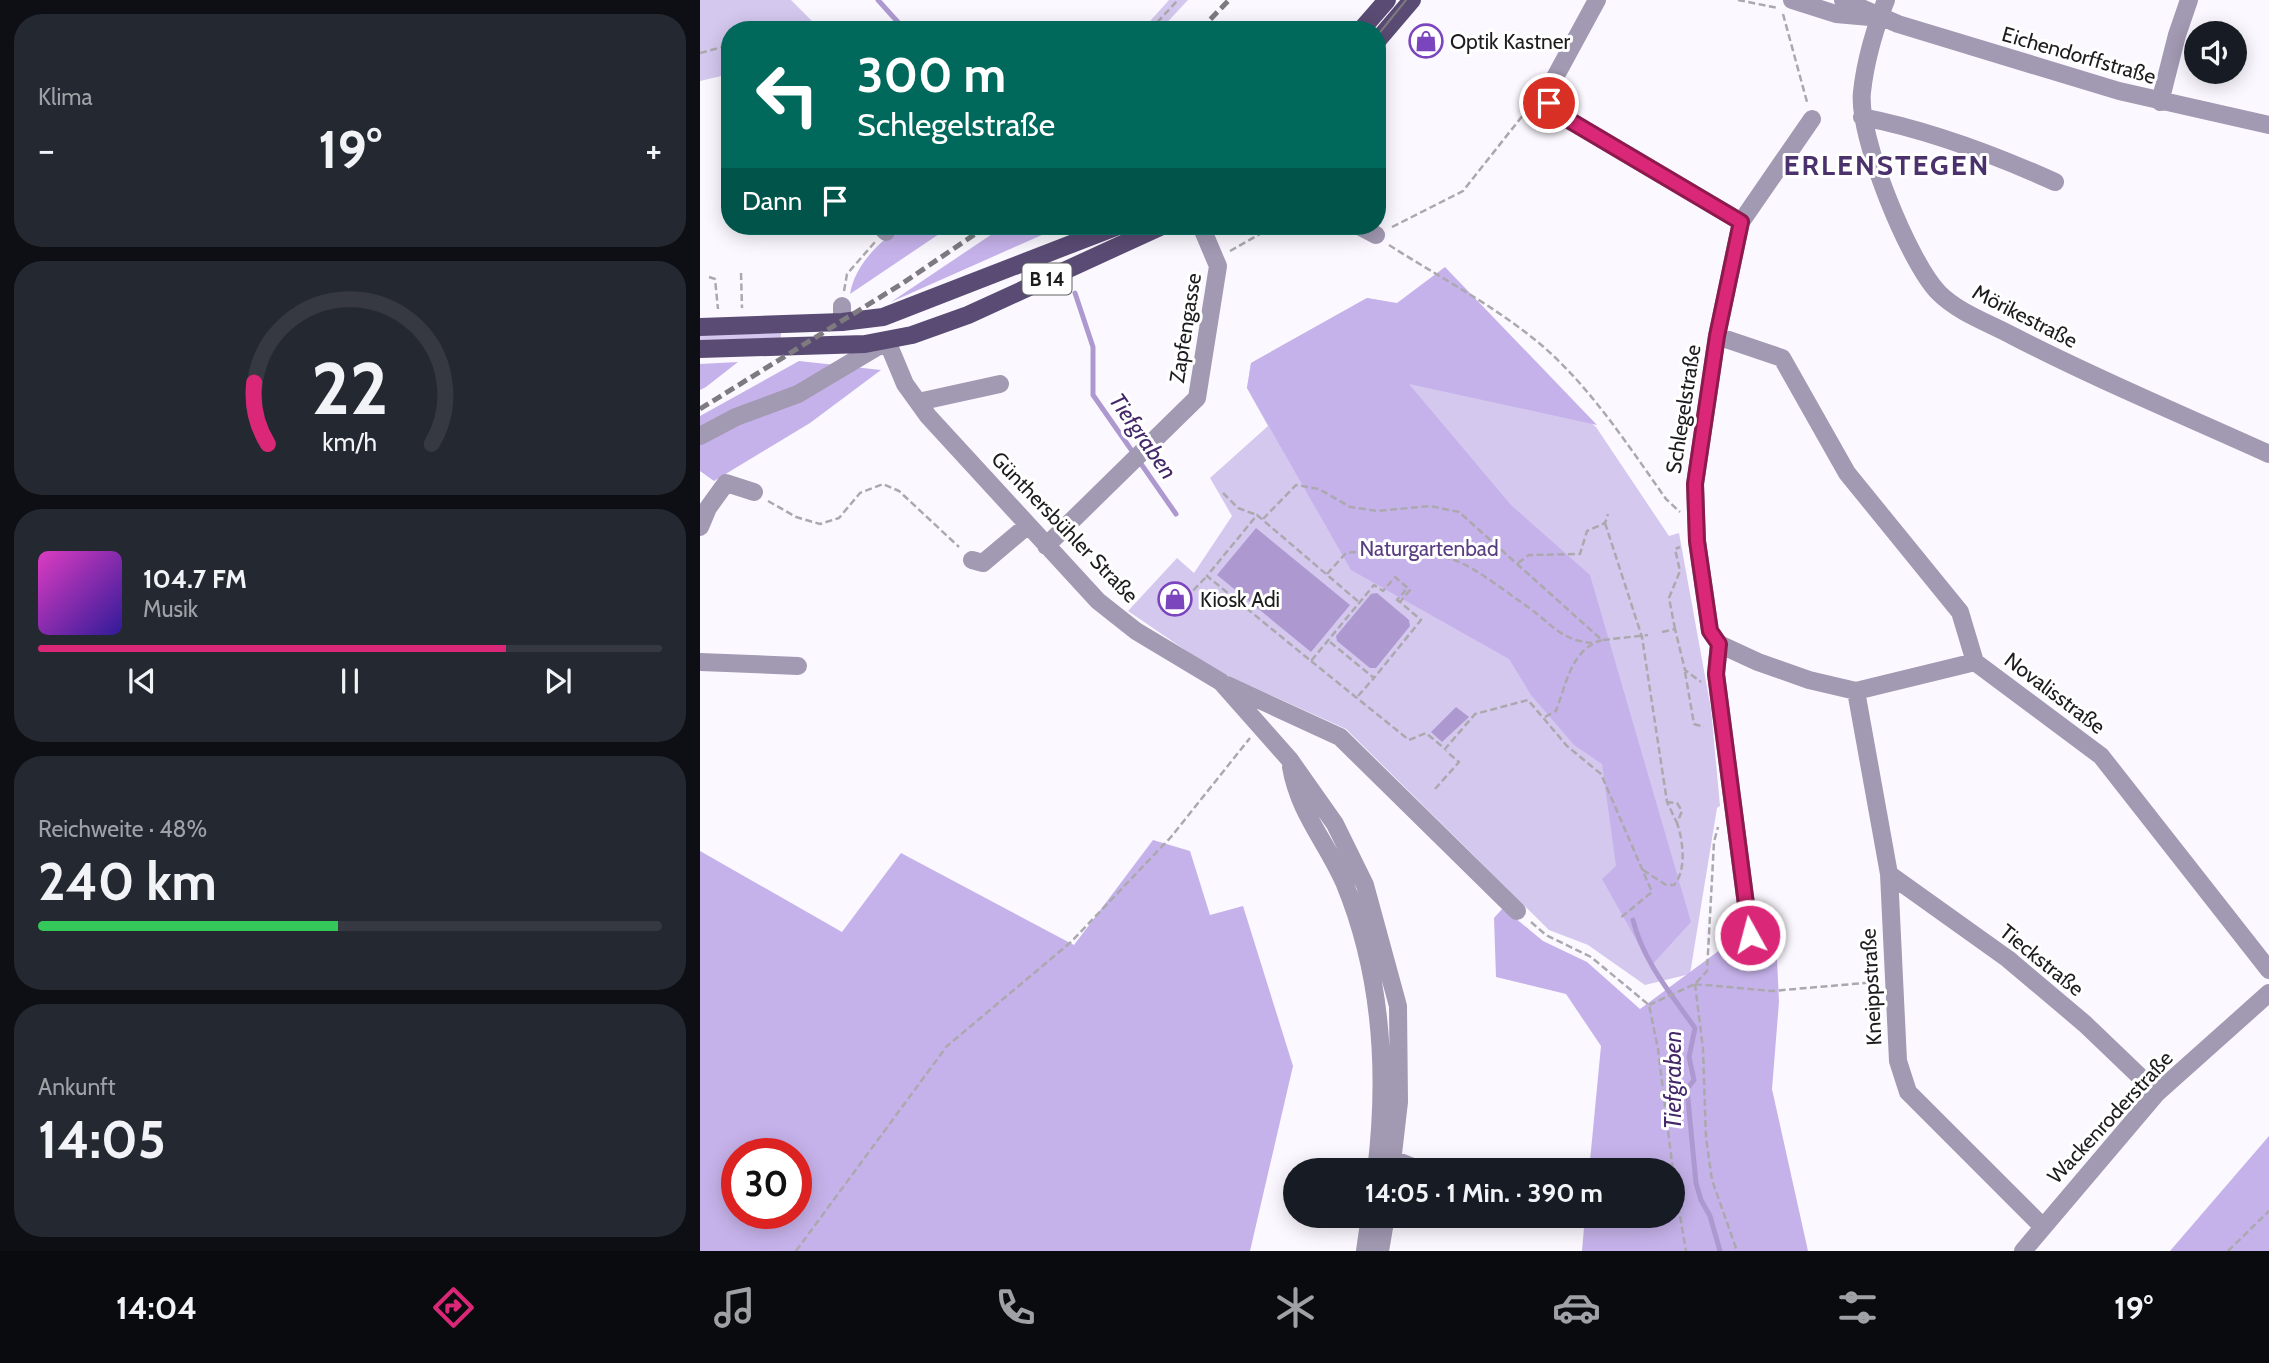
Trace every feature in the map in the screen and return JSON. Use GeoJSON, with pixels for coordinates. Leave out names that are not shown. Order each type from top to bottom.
{"type":"FeatureCollection","features":[{"type":"Feature","properties":{"kind":"main road"},"geometry":{"type":"LineString","coordinates":[[1369,21],[1387,0]]}},
{"type":"Feature","properties":{"kind":"main road"},"geometry":{"type":"LineString","coordinates":[[1386,30],[1412,0]]}},
{"type":"Feature","properties":{"kind":"main road","name":"B 14"},"geometry":{"type":"LineString","coordinates":[[700,349],[838,346],[887,341],[968,315],[1143,235]]}},
{"type":"Feature","properties":{"kind":"main road","name":"B 14"},"geometry":{"type":"LineString","coordinates":[[700,327],[842,314],[883,317],[1094,236],[1102,254]]}},
{"type":"Feature","properties":{"kind":"main road"},"geometry":{"type":"LineString","coordinates":[[883,317],[887,341]]}},
{"type":"Feature","properties":{"kind":"street"},"geometry":{"type":"LineString","coordinates":[[1597,0],[1547,92],[1549,103],[1557,113],[1741,222]]}},
{"type":"Feature","properties":{"kind":"street","name":"Eichendorffstraße"},"geometry":{"type":"LineString","coordinates":[[1792,0],[1836,15],[1879,17]]}},
{"type":"Feature","properties":{"kind":"street","name":"Eichendorffstraße"},"geometry":{"type":"LineString","coordinates":[[1843,0],[1879,17],[2160,102],[2269,125]]}},
{"type":"Feature","properties":{"kind":"street","name":"Mörikestraße"},"geometry":{"type":"LineString","coordinates":[[1886,0],[1879,17],[1862,92],[1862,117],[1867,140],[1900,228],[1938,292],[1946,299],[2058,359],[2269,454]]}},
{"type":"Feature","properties":{"kind":"street"},"geometry":{"type":"LineString","coordinates":[[2160,102],[2189,0]]}},
{"type":"Feature","properties":{"kind":"street"},"geometry":{"type":"LineString","coordinates":[[1862,117],[1995,155],[2055,182]]}},
{"type":"Feature","properties":{"kind":"street","name":"Schlegelstraße"},"geometry":{"type":"LineString","coordinates":[[1750,935],[1716,674],[1719,644],[1710,631],[1695,519],[1695,484],[1717,336],[1741,222],[1812,119]]}},
{"type":"Feature","properties":{"kind":"street","name":"Zapfengasse"},"geometry":{"type":"LineString","coordinates":[[1046,546],[1197,398],[1218,266],[1205,235]]}},
{"type":"Feature","properties":{"kind":"street","name":"Novalisstraße"},"geometry":{"type":"LineString","coordinates":[[1717,336],[1782,358],[1847,473],[1960,612],[1975,662],[2101,756],[2269,970]]}},
{"type":"Feature","properties":{"kind":"street"},"geometry":{"type":"LineString","coordinates":[[700,436],[736,417],[799,394],[887,341]]}},
{"type":"Feature","properties":{"kind":"street","name":"Günthersbühler Straße"},"geometry":{"type":"LineString","coordinates":[[887,341],[905,384],[918,402],[1046,546],[1112,614],[1221,682],[1290,760],[1335,824],[1365,885],[1398,1006],[1399,1102],[1393,1158]]}},
{"type":"Feature","properties":{"kind":"street"},"geometry":{"type":"LineString","coordinates":[[918,402],[1000,384]]}},
{"type":"Feature","properties":{"kind":"street"},"geometry":{"type":"LineString","coordinates":[[700,527],[708,508],[726,483],[754,492]]}},
{"type":"Feature","properties":{"kind":"street"},"geometry":{"type":"LineString","coordinates":[[972,559],[983,563],[1028,525]]}},
{"type":"Feature","properties":{"kind":"street"},"geometry":{"type":"LineString","coordinates":[[1719,644],[1809,680],[1856,691],[1975,662]]}},
{"type":"Feature","properties":{"kind":"street"},"geometry":{"type":"LineString","coordinates":[[700,662],[799,666]]}},
{"type":"Feature","properties":{"kind":"street"},"geometry":{"type":"LineString","coordinates":[[1221,682],[1340,737],[1517,911]]}},
{"type":"Feature","properties":{"kind":"street","name":"Kneippstraße"},"geometry":{"type":"LineString","coordinates":[[1856,691],[1889,874],[1898,1061],[1908,1092],[2042,1226]]}},
{"type":"Feature","properties":{"kind":"street"},"geometry":{"type":"LineString","coordinates":[[1290,760],[1296,794],[1343,881],[1365,947],[1382,1048],[1382,1116],[1377,1158]]}},
{"type":"Feature","properties":{"kind":"street","name":"Tieckstraße"},"geometry":{"type":"LineString","coordinates":[[1889,874],[2008,959],[2085,1024],[2157,1093]]}},
{"type":"Feature","properties":{"kind":"street","name":"Wackenroderstraße"},"geometry":{"type":"LineString","coordinates":[[2023,1251],[2157,1093],[2269,993]]}},
{"type":"Feature","properties":{"kind":"street"},"geometry":{"type":"LineString","coordinates":[[1366,1251],[1369,1228]]}},
{"type":"Feature","properties":{"kind":"street"},"geometry":{"type":"LineString","coordinates":[[1380,1251],[1384,1228]]}},
{"type":"Feature","properties":{"kind":"path"},"geometry":{"type":"LineString","coordinates":[[1158,21],[1178,0]]}},
{"type":"Feature","properties":{"kind":"path"},"geometry":{"type":"LineString","coordinates":[[1783,17],[1812,119]]}},
{"type":"Feature","properties":{"kind":"path"},"geometry":{"type":"LineString","coordinates":[[700,52],[721,47]]}},
{"type":"Feature","properties":{"kind":"path"},"geometry":{"type":"LineString","coordinates":[[1386,230],[1462,191],[1521,114],[1547,92]]}},
{"type":"Feature","properties":{"kind":"path"},"geometry":{"type":"LineString","coordinates":[[842,314],[847,274],[878,235]]}},
{"type":"Feature","properties":{"kind":"path"},"geometry":{"type":"LineString","coordinates":[[1216,260],[1258,235]]}},
{"type":"Feature","properties":{"kind":"path"},"geometry":{"type":"LineString","coordinates":[[1376,235],[1497,312],[1546,349],[1583,388],[1666,499],[1695,519]]}},
{"type":"Feature","properties":{"kind":"path"},"geometry":{"type":"LineString","coordinates":[[741,273],[742,308]]}},
{"type":"Feature","properties":{"kind":"path"},"geometry":{"type":"LineString","coordinates":[[709,277],[715,279],[718,309]]}},
{"type":"Feature","properties":{"kind":"path"},"geometry":{"type":"LineString","coordinates":[[754,492],[796,517],[820,524],[839,518],[860,493],[883,484],[915,505],[972,559]]}},
{"type":"Feature","properties":{"kind":"path"},"geometry":{"type":"LineString","coordinates":[[1263,519],[1296,485],[1319,489],[1350,508],[1377,511],[1430,506],[1459,512],[1602,640]]}},
{"type":"Feature","properties":{"kind":"path"},"geometry":{"type":"LineString","coordinates":[[1223,493],[1238,508],[1263,519],[1360,603]]}},
{"type":"Feature","properties":{"kind":"path"},"geometry":{"type":"LineString","coordinates":[[1608,514],[1605,523],[1642,637],[1667,802],[1683,839],[1679,879],[1674,885],[1666,885],[1641,869]]}},
{"type":"Feature","properties":{"kind":"path"},"geometry":{"type":"LineString","coordinates":[[1186,598],[1257,515]]}},
{"type":"Feature","properties":{"kind":"path"},"geometry":{"type":"LineString","coordinates":[[1517,563],[1529,555],[1580,554],[1587,531],[1605,523]]}},
{"type":"Feature","properties":{"kind":"path"},"geometry":{"type":"LineString","coordinates":[[1675,549],[1680,571],[1669,598],[1694,724],[1704,727]]}},
{"type":"Feature","properties":{"kind":"path"},"geometry":{"type":"LineString","coordinates":[[1327,574],[1346,553],[1364,551],[1430,554],[1456,560],[1529,608],[1572,641],[1592,643],[1648,635]]}},
{"type":"Feature","properties":{"kind":"path"},"geometry":{"type":"LineString","coordinates":[[1207,576],[1409,740],[1426,733],[1459,762],[1435,789]]}},
{"type":"Feature","properties":{"kind":"path"},"geometry":{"type":"LineString","coordinates":[[1311,661],[1330,642],[1374,585],[1383,592],[1395,577],[1410,590],[1400,603]]}},
{"type":"Feature","properties":{"kind":"path"},"geometry":{"type":"LineString","coordinates":[[1357,698],[1421,620],[1397,600],[1405,591],[1401,588]]}},
{"type":"Feature","properties":{"kind":"path"},"geometry":{"type":"LineString","coordinates":[[1662,632],[1675,629]]}},
{"type":"Feature","properties":{"kind":"path"},"geometry":{"type":"LineString","coordinates":[[1330,642],[1374,678]]}},
{"type":"Feature","properties":{"kind":"path"},"geometry":{"type":"LineString","coordinates":[[1545,717],[1556,711],[1565,679],[1592,643]]}},
{"type":"Feature","properties":{"kind":"path"},"geometry":{"type":"LineString","coordinates":[[1685,670],[1703,684]]}},
{"type":"Feature","properties":{"kind":"path"},"geometry":{"type":"LineString","coordinates":[[1445,749],[1475,714],[1528,700],[1567,746],[1601,774],[1652,891],[1619,919]]}},
{"type":"Feature","properties":{"kind":"path"},"geometry":{"type":"LineString","coordinates":[[796,1251],[947,1046],[1071,942],[1171,837],[1259,727]]}},
{"type":"Feature","properties":{"kind":"path"},"geometry":{"type":"LineString","coordinates":[[1667,802],[1677,803],[1682,811],[1677,823]]}},
{"type":"Feature","properties":{"kind":"path"},"geometry":{"type":"LineString","coordinates":[[1649,1005],[1695,984],[1707,971],[1714,842],[1720,819],[1733,809]]}},
{"type":"Feature","properties":{"kind":"path"},"geometry":{"type":"LineString","coordinates":[[1517,911],[1546,935],[1591,957],[1649,1005],[1658,1049],[1671,1158]]}},
{"type":"Feature","properties":{"kind":"path"},"geometry":{"type":"LineString","coordinates":[[1695,984],[1772,990],[1894,981]]}},
{"type":"Feature","properties":{"kind":"path"},"geometry":{"type":"LineString","coordinates":[[1695,984],[1703,1049],[1706,1138],[1712,1180],[1737,1251]]}},
{"type":"Feature","properties":{"kind":"path"},"geometry":{"type":"LineString","coordinates":[[2228,1251],[2269,1211]]}},
{"type":"Feature","properties":{"kind":"path"},"geometry":{"type":"LineString","coordinates":[[1682,1228],[1686,1251]]}},
{"type":"Feature","properties":{"kind":"green space"},"geometry":{"type":"Polygon","coordinates":[[[700,0],[791,0],[812,21],[721,21],[721,76],[700,81],[700,0]]]}},
{"type":"Feature","properties":{"kind":"green space"},"geometry":{"type":"Polygon","coordinates":[[[1169,0],[1188,0],[1168,21],[1150,21],[1169,0]]]}},
{"type":"Feature","properties":{"kind":"green space"},"geometry":{"type":"Polygon","coordinates":[[[890,235],[938,235],[850,294],[862,264],[890,235]]]}},
{"type":"Feature","properties":{"kind":"green space"},"geometry":{"type":"Polygon","coordinates":[[[991,235],[1042,235],[891,302],[991,235]]]}},
{"type":"Feature","properties":{"kind":"green space"},"geometry":{"type":"Polygon","coordinates":[[[1445,267],[1597,425],[1409,384],[1511,505],[1590,575],[1691,922],[1651,966],[1602,879],[1616,866],[1602,764],[1574,745],[1531,695],[1509,659],[1351,570],[1247,388],[1251,363],[1367,298],[1397,303],[1445,267]]]}},
{"type":"Feature","properties":{"kind":"green space","name":"Naturgartenbad"},"geometry":{"type":"Polygon","coordinates":[[[1427,289],[1596,427],[1669,536],[1679,533],[1711,709],[1720,806],[1717,808],[1690,974],[1645,985],[1588,945],[1549,930],[1346,729],[1213,669],[1128,611],[1177,558],[1194,573],[1232,516],[1210,478],[1268,426],[1247,388],[1251,363],[1367,298],[1397,304],[1427,289]]]}},
{"type":"Feature","properties":{"kind":"green space"},"geometry":{"type":"Polygon","coordinates":[[[781,328],[781,338],[700,342],[700,332],[781,328]]]}},
{"type":"Feature","properties":{"kind":"green space"},"geometry":{"type":"Polygon","coordinates":[[[799,361],[881,370],[810,423],[714,481],[700,471],[700,416],[799,361]]]}},
{"type":"Feature","properties":{"kind":"green space"},"geometry":{"type":"Polygon","coordinates":[[[738,362],[706,387],[700,390],[700,364],[738,362]]]}},
{"type":"Feature","properties":{"kind":"green space"},"geometry":{"type":"Polygon","coordinates":[[[1153,840],[1190,851],[1210,915],[1243,906],[1293,1066],[1250,1251],[700,1251],[700,851],[842,932],[901,853],[1074,945],[1153,840]]]}},
{"type":"Feature","properties":{"kind":"green space"},"geometry":{"type":"Polygon","coordinates":[[[1503,908],[1543,941],[1587,962],[1640,1009],[1732,941],[1776,938],[1779,1002],[1772,1089],[1808,1251],[1582,1251],[1584,1228],[1685,1228],[1685,1158],[1590,1158],[1601,1046],[1566,994],[1496,977],[1494,918],[1503,908]]]}},
{"type":"Feature","properties":{"kind":"green space"},"geometry":{"type":"Polygon","coordinates":[[[2269,1136],[2269,1251],[2170,1251],[2269,1136]]]}},
{"type":"Feature","properties":{"kind":"shaded area"},"geometry":{"type":"Polygon","coordinates":[[[1256,528],[1350,605],[1311,652],[1217,575],[1256,528]]]}},
{"type":"Feature","properties":{"kind":"shaded area"},"geometry":{"type":"Polygon","coordinates":[[[1377,593],[1409,620],[1410,626],[1376,668],[1370,668],[1337,641],[1336,636],[1371,594],[1377,593]]]}},
{"type":"Feature","properties":{"kind":"shaded area"},"geometry":{"type":"Polygon","coordinates":[[[1456,707],[1469,717],[1442,742],[1431,732],[1456,707]]]}},
{"type":"Feature","properties":{"kind":"waterway","name":"Tiefgraben"},"geometry":{"type":"LineString","coordinates":[[878,0],[897,21]]}},
{"type":"Feature","properties":{"kind":"waterway","name":"Tiefgraben"},"geometry":{"type":"LineString","coordinates":[[1075,293],[1093,347],[1093,395],[1176,514]]}},
{"type":"Feature","properties":{"kind":"waterway","name":"Tiefgraben"},"geometry":{"type":"LineString","coordinates":[[1633,920],[1651,963],[1695,1028],[1689,1057],[1694,1080],[1687,1089],[1696,1183],[1710,1216],[1720,1251]]}},
{"type":"Feature","properties":{"kind":"tram line"},"geometry":{"type":"LineString","coordinates":[[1386,25],[1406,0]]}},
{"type":"Feature","properties":{"kind":"railway"},"geometry":{"type":"LineString","coordinates":[[1209,21],[1229,0]]}},
{"type":"Feature","properties":{"kind":"railway"},"geometry":{"type":"LineString","coordinates":[[700,409],[903,283],[974,235]]}},
{"type":"Feature","properties":{"kind":"place","name":"Optik Kastner"},"geometry":{"type":"Point","coordinates":[1426,41]}},
{"type":"Feature","properties":{"kind":"place","name":"Kiosk Adi"},"geometry":{"type":"Point","coordinates":[1175,599]}},
{"type":"Feature","properties":{"kind":"district","name":"ERLENSTEGEN"},"geometry":{"type":"Point","coordinates":[1887,165]}},
{"type":"Feature","properties":{"kind":"route"},"geometry":{"type":"LineString","coordinates":[[1549,103],[1557,113],[1741,222],[1717,336],[1695,484],[1695,519],[1710,631],[1719,644],[1716,674],[1750,935]]}}]}
